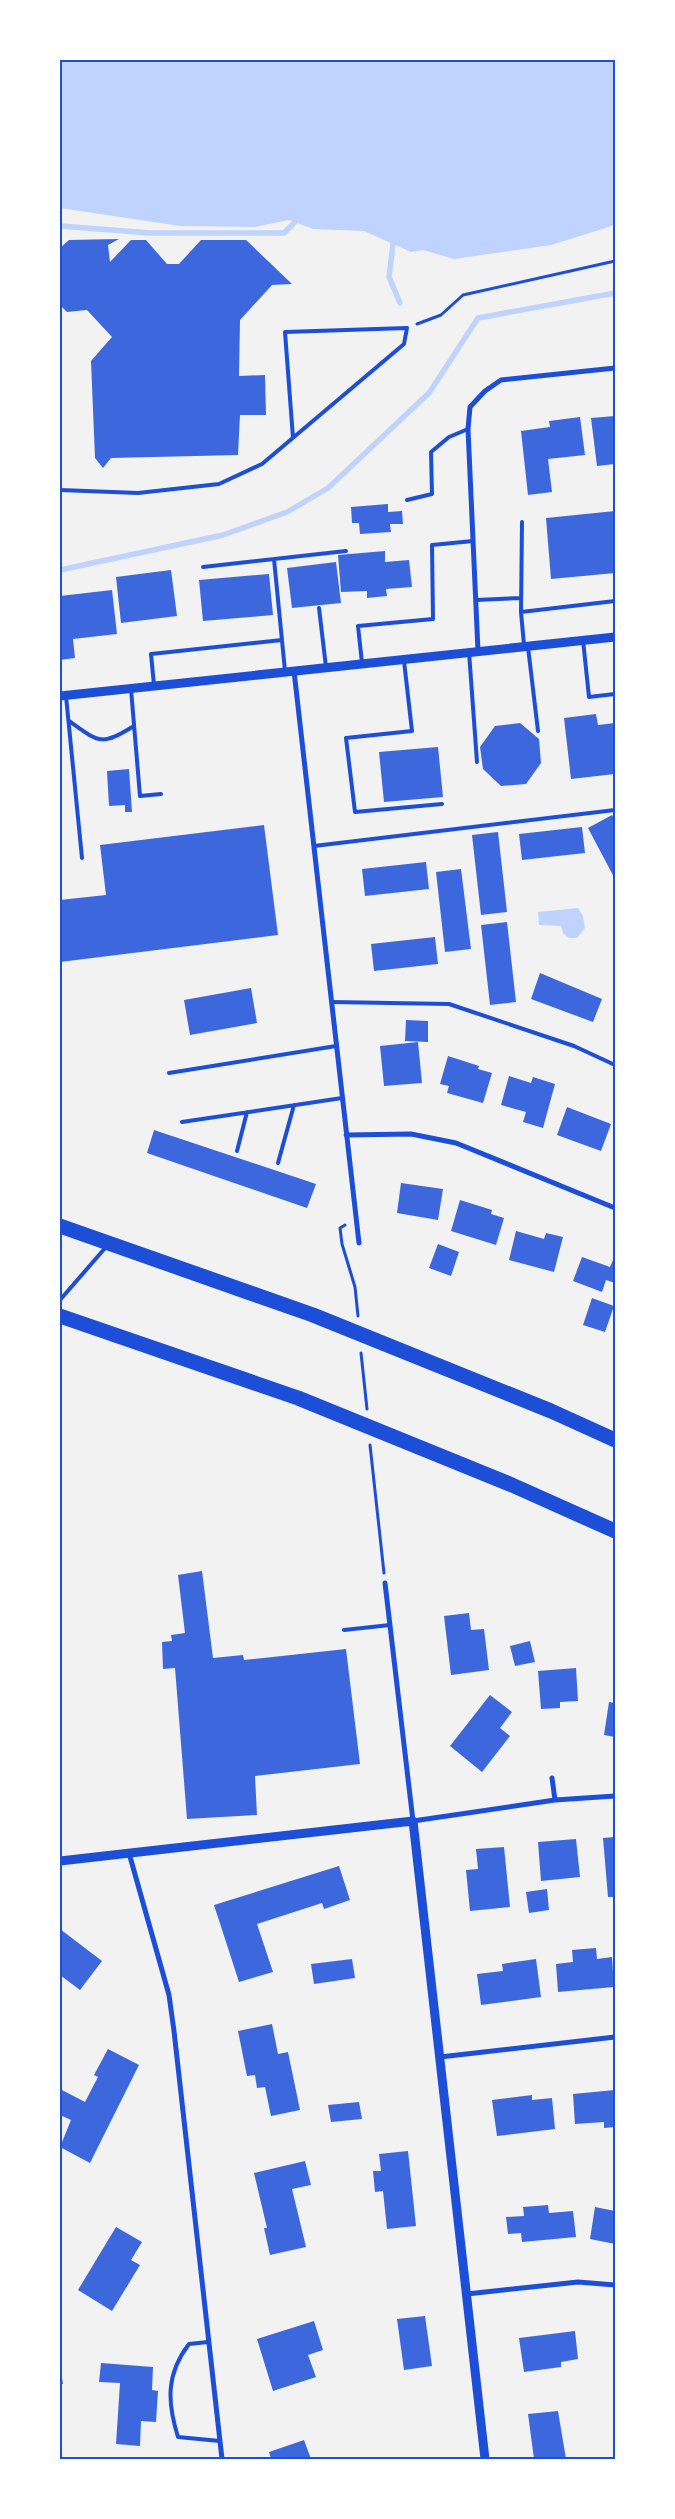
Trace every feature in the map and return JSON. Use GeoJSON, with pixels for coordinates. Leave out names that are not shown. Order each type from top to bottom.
{"type":"FeatureCollection","features":[{"type":"Feature","properties":{"kind":"highway"},"geometry":{"type":"LineString","coordinates":[[61,1227],[313,1315],[551,1411],[615,1440]]}},
{"type":"Feature","properties":{"kind":"highway"},"geometry":{"type":"LineString","coordinates":[[60,1316],[298,1398],[512,1485],[615,1532]]}},
{"type":"Feature","properties":{"kind":"street"},"geometry":{"type":"LineString","coordinates":[[473,652],[476,600],[468,429],[470,407],[485,391],[501,380],[615,368]]}},
{"type":"Feature","properties":{"kind":"street"},"geometry":{"type":"LineString","coordinates":[[63,696],[615,637]]}},
{"type":"Feature","properties":{"kind":"street"},"geometry":{"type":"LineString","coordinates":[[290,671],[314,846],[359,1243]]}},
{"type":"Feature","properties":{"kind":"street"},"geometry":{"type":"LineString","coordinates":[[346,1135],[411,1134],[456,1143],[615,1208]]}},
{"type":"Feature","properties":{"kind":"street"},"geometry":{"type":"LineString","coordinates":[[385,1583],[485,2459]]}},
{"type":"Feature","properties":{"kind":"street"},"geometry":{"type":"LineString","coordinates":[[552,1778],[555,1800]]}},
{"type":"Feature","properties":{"kind":"street"},"geometry":{"type":"LineString","coordinates":[[60,1861],[413,1821],[555,1800],[615,1796]]}},
{"type":"Feature","properties":{"kind":"street"},"geometry":{"type":"LineString","coordinates":[[129,1853],[170,2004],[222,2459]]}},
{"type":"Feature","properties":{"kind":"street"},"geometry":{"type":"LineString","coordinates":[[440,2057],[615,2037]]}},
{"type":"Feature","properties":{"kind":"street"},"geometry":{"type":"LineString","coordinates":[[466,2294],[578,2282],[615,2285]]}},
{"type":"Feature","properties":{"kind":"lane"},"geometry":{"type":"LineString","coordinates":[[60,490],[138,493],[219,484],[262,464],[293,438],[404,344],[407,328],[285,332],[293,438]]}},
{"type":"Feature","properties":{"kind":"lane"},"geometry":{"type":"LineString","coordinates":[[407,500],[432,494],[431,452],[449,437],[468,429]]}},
{"type":"Feature","properties":{"kind":"lane"},"geometry":{"type":"LineString","coordinates":[[522,522],[521,612],[538,731]]}},
{"type":"Feature","properties":{"kind":"lane"},"geometry":{"type":"LineString","coordinates":[[362,663],[358,626],[433,618],[432,545],[473,541]]}},
{"type":"Feature","properties":{"kind":"lane"},"geometry":{"type":"LineString","coordinates":[[203,567],[346,551]]}},
{"type":"Feature","properties":{"kind":"lane"},"geometry":{"type":"LineString","coordinates":[[274,559],[282,640],[290,671]]}},
{"type":"Feature","properties":{"kind":"lane"},"geometry":{"type":"LineString","coordinates":[[476,600],[521,598]]}},
{"type":"Feature","properties":{"kind":"lane"},"geometry":{"type":"LineString","coordinates":[[521,612],[615,601],[615,607]]}},
{"type":"Feature","properties":{"kind":"lane"},"geometry":{"type":"LineString","coordinates":[[319,608],[326,667]]}},
{"type":"Feature","properties":{"kind":"lane"},"geometry":{"type":"LineString","coordinates":[[154,686],[152,654],[282,640]]}},
{"type":"Feature","properties":{"kind":"lane"},"geometry":{"type":"LineString","coordinates":[[583,640],[589,697],[615,694]]}},
{"type":"Feature","properties":{"kind":"lane"},"geometry":{"type":"LineString","coordinates":[[473,652],[477,762]]}},
{"type":"Feature","properties":{"kind":"lane"},"geometry":{"type":"LineString","coordinates":[[404,659],[412,731],[346,738],[355,812],[442,804]]}},
{"type":"Feature","properties":{"kind":"lane"},"geometry":{"type":"LineString","coordinates":[[131,688],[140,796],[161,794]]}},
{"type":"Feature","properties":{"kind":"lane"},"geometry":{"type":"LineString","coordinates":[[63,696],[68,720],[82,858]]}},
{"type":"Feature","properties":{"kind":"lane"},"geometry":{"type":"LineString","coordinates":[[68,720],[91,736],[101,740],[112,739],[134,726]]}},
{"type":"Feature","properties":{"kind":"lane"},"geometry":{"type":"LineString","coordinates":[[314,846],[615,810]]}},
{"type":"Feature","properties":{"kind":"lane"},"geometry":{"type":"LineString","coordinates":[[332,1002],[449,1004],[574,1046],[615,1065]]}},
{"type":"Feature","properties":{"kind":"lane"},"geometry":{"type":"LineString","coordinates":[[169,1073],[336,1046]]}},
{"type":"Feature","properties":{"kind":"lane"},"geometry":{"type":"LineString","coordinates":[[182,1122],[342,1098]]}},
{"type":"Feature","properties":{"kind":"lane"},"geometry":{"type":"LineString","coordinates":[[278,1163],[294,1105]]}},
{"type":"Feature","properties":{"kind":"lane"},"geometry":{"type":"LineString","coordinates":[[237,1151],[247,1112]]}},
{"type":"Feature","properties":{"kind":"lane"},"geometry":{"type":"LineString","coordinates":[[60,1300],[109,1244]]}},
{"type":"Feature","properties":{"kind":"lane"},"geometry":{"type":"LineString","coordinates":[[344,1630],[390,1625]]}},
{"type":"Feature","properties":{"kind":"lane"},"geometry":{"type":"LineString","coordinates":[[208,2342],[189,2344],[177,2359],[171,2384],[170,2414],[178,2437],[220,2441]]}},
{"type":"Feature","properties":{"kind":"path"},"geometry":{"type":"LineString","coordinates":[[407,328],[441,315],[463,296],[615,261]]}},
{"type":"Feature","properties":{"kind":"path"},"geometry":{"type":"LineString","coordinates":[[342,1244],[355,1287],[359,1326]]}},
{"type":"Feature","properties":{"kind":"path"},"geometry":{"type":"LineString","coordinates":[[361,1345],[367,1413]]}},
{"type":"Feature","properties":{"kind":"path"},"geometry":{"type":"LineString","coordinates":[[370,1442],[385,1583]]}},
{"type":"Feature","properties":{"kind":"water"},"geometry":{"type":"Polygon","coordinates":[[[60,60],[615,60],[615,225],[551,245],[454,259],[423,250],[411,252],[364,231],[313,229],[289,220],[255,227],[180,226],[60,208],[60,60]]]}},
{"type":"Feature","properties":{"kind":"water"},"geometry":{"type":"Polygon","coordinates":[[[578,908],[583,916],[585,928],[577,938],[569,938],[563,933],[561,926],[539,925],[538,912],[578,908]]]}},
{"type":"Feature","properties":{"kind":"building"},"geometry":{"type":"Polygon","coordinates":[[[119,239],[108,245],[110,262],[131,240],[146,240],[167,264],[179,264],[201,240],[246,240],[292,284],[272,285],[240,320],[239,376],[265,375],[266,415],[240,415],[238,455],[111,458],[103,468],[95,458],[91,361],[112,337],[87,310],[67,312],[60,305],[60,248],[69,240],[119,239]]]}},
{"type":"Feature","properties":{"kind":"building"},"geometry":{"type":"Polygon","coordinates":[[[615,416],[615,464],[597,466],[591,418],[615,416]]]}},
{"type":"Feature","properties":{"kind":"building"},"geometry":{"type":"Polygon","coordinates":[[[580,417],[585,455],[548,459],[552,492],[528,495],[521,431],[550,427],[549,421],[580,417]]]}},
{"type":"Feature","properties":{"kind":"building"},"geometry":{"type":"Polygon","coordinates":[[[388,504],[388,512],[402,511],[403,524],[390,524],[391,532],[360,534],[359,523],[352,523],[351,507],[388,504]]]}},
{"type":"Feature","properties":{"kind":"building"},"geometry":{"type":"Polygon","coordinates":[[[615,511],[615,573],[551,579],[546,518],[615,511]]]}},
{"type":"Feature","properties":{"kind":"building"},"geometry":{"type":"Polygon","coordinates":[[[385,551],[385,562],[409,560],[412,587],[386,589],[387,596],[367,598],[367,591],[341,592],[338,555],[385,551]]]}},
{"type":"Feature","properties":{"kind":"building"},"geometry":{"type":"Polygon","coordinates":[[[336,562],[341,603],[292,608],[287,568],[336,562]]]}},
{"type":"Feature","properties":{"kind":"building"},"geometry":{"type":"Polygon","coordinates":[[[171,570],[177,616],[121,623],[116,577],[171,570]]]}},
{"type":"Feature","properties":{"kind":"building"},"geometry":{"type":"Polygon","coordinates":[[[269,574],[273,615],[203,621],[199,580],[269,574]]]}},
{"type":"Feature","properties":{"kind":"building"},"geometry":{"type":"Polygon","coordinates":[[[112,590],[117,634],[73,639],[75,658],[60,660],[60,596],[112,590]]]}},
{"type":"Feature","properties":{"kind":"building"},"geometry":{"type":"Polygon","coordinates":[[[596,714],[598,725],[615,723],[615,774],[571,779],[564,718],[596,714]]]}},
{"type":"Feature","properties":{"kind":"building"},"geometry":{"type":"Polygon","coordinates":[[[520,723],[539,739],[541,763],[526,784],[501,786],[483,769],[480,747],[495,726],[520,723]]]}},
{"type":"Feature","properties":{"kind":"building"},"geometry":{"type":"Polygon","coordinates":[[[438,747],[443,797],[384,802],[379,752],[438,747]]]}},
{"type":"Feature","properties":{"kind":"building"},"geometry":{"type":"Polygon","coordinates":[[[129,769],[132,812],[125,812],[125,805],[109,806],[107,771],[129,769]]]}},
{"type":"Feature","properties":{"kind":"building"},"geometry":{"type":"Polygon","coordinates":[[[612,815],[615,820],[615,879],[588,828],[612,815]]]}},
{"type":"Feature","properties":{"kind":"building"},"geometry":{"type":"Polygon","coordinates":[[[264,825],[278,935],[60,962],[60,900],[106,895],[100,845],[264,825]]]}},
{"type":"Feature","properties":{"kind":"building"},"geometry":{"type":"Polygon","coordinates":[[[582,827],[585,853],[522,860],[519,834],[582,827]]]}},
{"type":"Feature","properties":{"kind":"building"},"geometry":{"type":"Polygon","coordinates":[[[498,832],[507,912],[481,915],[472,835],[498,832]]]}},
{"type":"Feature","properties":{"kind":"building"},"geometry":{"type":"Polygon","coordinates":[[[426,862],[429,889],[365,896],[362,869],[426,862]]]}},
{"type":"Feature","properties":{"kind":"building"},"geometry":{"type":"Polygon","coordinates":[[[461,869],[471,949],[445,952],[436,872],[461,869]]]}},
{"type":"Feature","properties":{"kind":"building"},"geometry":{"type":"Polygon","coordinates":[[[507,922],[516,1002],[490,1005],[481,925],[507,922]]]}},
{"type":"Feature","properties":{"kind":"building"},"geometry":{"type":"Polygon","coordinates":[[[435,937],[438,964],[374,971],[371,944],[435,937]]]}},
{"type":"Feature","properties":{"kind":"building"},"geometry":{"type":"Polygon","coordinates":[[[540,973],[602,999],[593,1022],[531,999],[540,973]]]}},
{"type":"Feature","properties":{"kind":"building"},"geometry":{"type":"Polygon","coordinates":[[[251,988],[257,1023],[190,1035],[184,1000],[251,988]]]}},
{"type":"Feature","properties":{"kind":"building"},"geometry":{"type":"Polygon","coordinates":[[[406,1020],[428,1021],[428,1042],[405,1041],[406,1020]]]}},
{"type":"Feature","properties":{"kind":"building"},"geometry":{"type":"Polygon","coordinates":[[[418,1042],[422,1083],[384,1086],[380,1046],[418,1042]]]}},
{"type":"Feature","properties":{"kind":"building"},"geometry":{"type":"Polygon","coordinates":[[[448,1056],[479,1066],[478,1069],[492,1073],[483,1103],[447,1093],[449,1086],[440,1084],[448,1056]]]}},
{"type":"Feature","properties":{"kind":"building"},"geometry":{"type":"Polygon","coordinates":[[[509,1076],[531,1083],[533,1077],[555,1084],[543,1128],[523,1122],[526,1112],[501,1105],[509,1076]]]}},
{"type":"Feature","properties":{"kind":"building"},"geometry":{"type":"Polygon","coordinates":[[[567,1107],[611,1124],[601,1151],[557,1135],[567,1107]]]}},
{"type":"Feature","properties":{"kind":"building"},"geometry":{"type":"Polygon","coordinates":[[[154,1130],[316,1184],[307,1208],[147,1153],[154,1130]]]}},
{"type":"Feature","properties":{"kind":"building"},"geometry":{"type":"Polygon","coordinates":[[[401,1183],[443,1189],[438,1220],[397,1213],[401,1183]]]}},
{"type":"Feature","properties":{"kind":"building"},"geometry":{"type":"Polygon","coordinates":[[[460,1200],[492,1210],[491,1214],[504,1218],[496,1245],[451,1231],[460,1200]]]}},
{"type":"Feature","properties":{"kind":"building"},"geometry":{"type":"Polygon","coordinates":[[[516,1231],[544,1239],[546,1233],[563,1237],[554,1272],[509,1260],[516,1231]]]}},
{"type":"Feature","properties":{"kind":"building"},"geometry":{"type":"Polygon","coordinates":[[[438,1244],[459,1252],[451,1276],[429,1268],[438,1244]]]}},
{"type":"Feature","properties":{"kind":"building"},"geometry":{"type":"Polygon","coordinates":[[[582,1257],[610,1267],[613,1260],[615,1261],[615,1283],[606,1280],[602,1292],[573,1281],[582,1257]]]}},
{"type":"Feature","properties":{"kind":"building"},"geometry":{"type":"Polygon","coordinates":[[[592,1298],[614,1306],[605,1332],[583,1325],[592,1298]]]}},
{"type":"Feature","properties":{"kind":"building"},"geometry":{"type":"Polygon","coordinates":[[[202,1571],[213,1658],[243,1655],[244,1660],[346,1649],[360,1764],[255,1776],[257,1815],[187,1819],[175,1668],[163,1669],[162,1642],[172,1641],[171,1635],[185,1633],[178,1575],[202,1571]]]}},
{"type":"Feature","properties":{"kind":"building"},"geometry":{"type":"Polygon","coordinates":[[[469,1613],[471,1630],[484,1629],[489,1670],[451,1675],[444,1616],[469,1613]]]}},
{"type":"Feature","properties":{"kind":"building"},"geometry":{"type":"Polygon","coordinates":[[[530,1641],[535,1662],[515,1666],[510,1646],[530,1641]]]}},
{"type":"Feature","properties":{"kind":"building"},"geometry":{"type":"Polygon","coordinates":[[[576,1668],[578,1701],[560,1702],[560,1708],[541,1709],[538,1671],[576,1668]]]}},
{"type":"Feature","properties":{"kind":"building"},"geometry":{"type":"Polygon","coordinates":[[[490,1695],[512,1712],[500,1728],[510,1736],[482,1772],[450,1746],[490,1695]]]}},
{"type":"Feature","properties":{"kind":"building"},"geometry":{"type":"Polygon","coordinates":[[[609,1702],[615,1703],[615,1737],[604,1735],[609,1702]]]}},
{"type":"Feature","properties":{"kind":"building"},"geometry":{"type":"Polygon","coordinates":[[[615,1837],[615,1897],[608,1897],[603,1838],[615,1837]]]}},
{"type":"Feature","properties":{"kind":"building"},"geometry":{"type":"Polygon","coordinates":[[[576,1839],[580,1877],[541,1881],[538,1842],[576,1839]]]}},
{"type":"Feature","properties":{"kind":"building"},"geometry":{"type":"Polygon","coordinates":[[[504,1847],[510,1907],[470,1911],[466,1870],[478,1869],[476,1849],[504,1847]]]}},
{"type":"Feature","properties":{"kind":"building"},"geometry":{"type":"Polygon","coordinates":[[[339,1866],[350,1900],[324,1909],[322,1903],[257,1924],[273,1972],[239,1982],[214,1905],[339,1866]]]}},
{"type":"Feature","properties":{"kind":"building"},"geometry":{"type":"Polygon","coordinates":[[[547,1889],[549,1910],[529,1913],[526,1892],[547,1889]]]}},
{"type":"Feature","properties":{"kind":"building"},"geometry":{"type":"Polygon","coordinates":[[[60,1929],[102,1961],[80,1990],[60,1975],[60,1929]]]}},
{"type":"Feature","properties":{"kind":"building"},"geometry":{"type":"Polygon","coordinates":[[[596,1948],[597,1959],[612,1957],[614,1987],[558,1992],[556,1964],[573,1962],[572,1950],[596,1948]]]}},
{"type":"Feature","properties":{"kind":"building"},"geometry":{"type":"Polygon","coordinates":[[[352,1959],[355,1978],[314,1984],[311,1964],[352,1959]]]}},
{"type":"Feature","properties":{"kind":"building"},"geometry":{"type":"Polygon","coordinates":[[[536,1959],[541,1997],[481,2005],[477,1974],[503,1971],[502,1964],[536,1959]]]}},
{"type":"Feature","properties":{"kind":"building"},"geometry":{"type":"Polygon","coordinates":[[[272,2024],[278,2054],[288,2052],[300,2110],[271,2116],[265,2087],[257,2088],[255,2075],[247,2076],[238,2031],[272,2024]]]}},
{"type":"Feature","properties":{"kind":"building"},"geometry":{"type":"Polygon","coordinates":[[[108,2049],[139,2065],[90,2163],[60,2147],[71,2120],[60,2115],[60,2089],[85,2102],[98,2077],[94,2075],[108,2049]]]}},
{"type":"Feature","properties":{"kind":"building"},"geometry":{"type":"Polygon","coordinates":[[[615,2090],[615,2127],[604,2128],[604,2122],[575,2124],[573,2094],[615,2090]]]}},
{"type":"Feature","properties":{"kind":"building"},"geometry":{"type":"Polygon","coordinates":[[[532,2095],[532,2100],[552,2098],[555,2129],[497,2136],[492,2100],[532,2095]]]}},
{"type":"Feature","properties":{"kind":"building"},"geometry":{"type":"Polygon","coordinates":[[[359,2102],[362,2119],[331,2122],[328,2105],[359,2102]]]}},
{"type":"Feature","properties":{"kind":"building"},"geometry":{"type":"Polygon","coordinates":[[[408,2151],[416,2226],[387,2229],[383,2191],[375,2192],[373,2171],[381,2171],[379,2154],[408,2151]]]}},
{"type":"Feature","properties":{"kind":"building"},"geometry":{"type":"Polygon","coordinates":[[[305,2161],[311,2185],[292,2189],[306,2247],[270,2255],[264,2228],[267,2228],[254,2173],[305,2161]]]}},
{"type":"Feature","properties":{"kind":"building"},"geometry":{"type":"Polygon","coordinates":[[[548,2205],[549,2213],[573,2211],[576,2237],[522,2242],[521,2233],[508,2234],[506,2217],[524,2216],[523,2207],[548,2205]]]}},
{"type":"Feature","properties":{"kind":"building"},"geometry":{"type":"Polygon","coordinates":[[[595,2207],[615,2211],[615,2244],[590,2239],[595,2207]]]}},
{"type":"Feature","properties":{"kind":"building"},"geometry":{"type":"Polygon","coordinates":[[[116,2227],[142,2242],[131,2260],[140,2265],[112,2311],[78,2290],[116,2227]]]}},
{"type":"Feature","properties":{"kind":"building"},"geometry":{"type":"Polygon","coordinates":[[[425,2316],[432,2366],[404,2370],[397,2319],[425,2316]]]}},
{"type":"Feature","properties":{"kind":"building"},"geometry":{"type":"Polygon","coordinates":[[[314,2321],[323,2350],[308,2355],[316,2377],[273,2391],[257,2339],[314,2321]]]}},
{"type":"Feature","properties":{"kind":"building"},"geometry":{"type":"Polygon","coordinates":[[[575,2331],[578,2359],[561,2362],[561,2367],[524,2372],[519,2338],[575,2331]]]}},
{"type":"Feature","properties":{"kind":"building"},"geometry":{"type":"Polygon","coordinates":[[[101,2363],[153,2367],[152,2390],[158,2391],[156,2422],[141,2421],[140,2446],[116,2444],[120,2383],[99,2382],[101,2363]]]}},
{"type":"Feature","properties":{"kind":"building"},"geometry":{"type":"Polygon","coordinates":[[[60,2367],[63,2384],[60,2384],[60,2367]]]}},
{"type":"Feature","properties":{"kind":"building"},"geometry":{"type":"Polygon","coordinates":[[[558,2411],[566,2459],[534,2459],[528,2414],[558,2411]]]}},
{"type":"Feature","properties":{"kind":"building"},"geometry":{"type":"Polygon","coordinates":[[[304,2440],[311,2459],[271,2459],[269,2452],[304,2440]]]}},
{"type":"Feature","properties":{"kind":"waterway"},"geometry":{"type":"LineString","coordinates":[[60,226],[151,233],[284,233],[295,222]]}},
{"type":"Feature","properties":{"kind":"waterway"},"geometry":{"type":"LineString","coordinates":[[393,244],[389,277],[400,303]]}},
{"type":"Feature","properties":{"kind":"waterway"},"geometry":{"type":"LineString","coordinates":[[60,570],[223,535],[287,512],[328,488],[429,393],[478,318],[615,293]]}}]}
